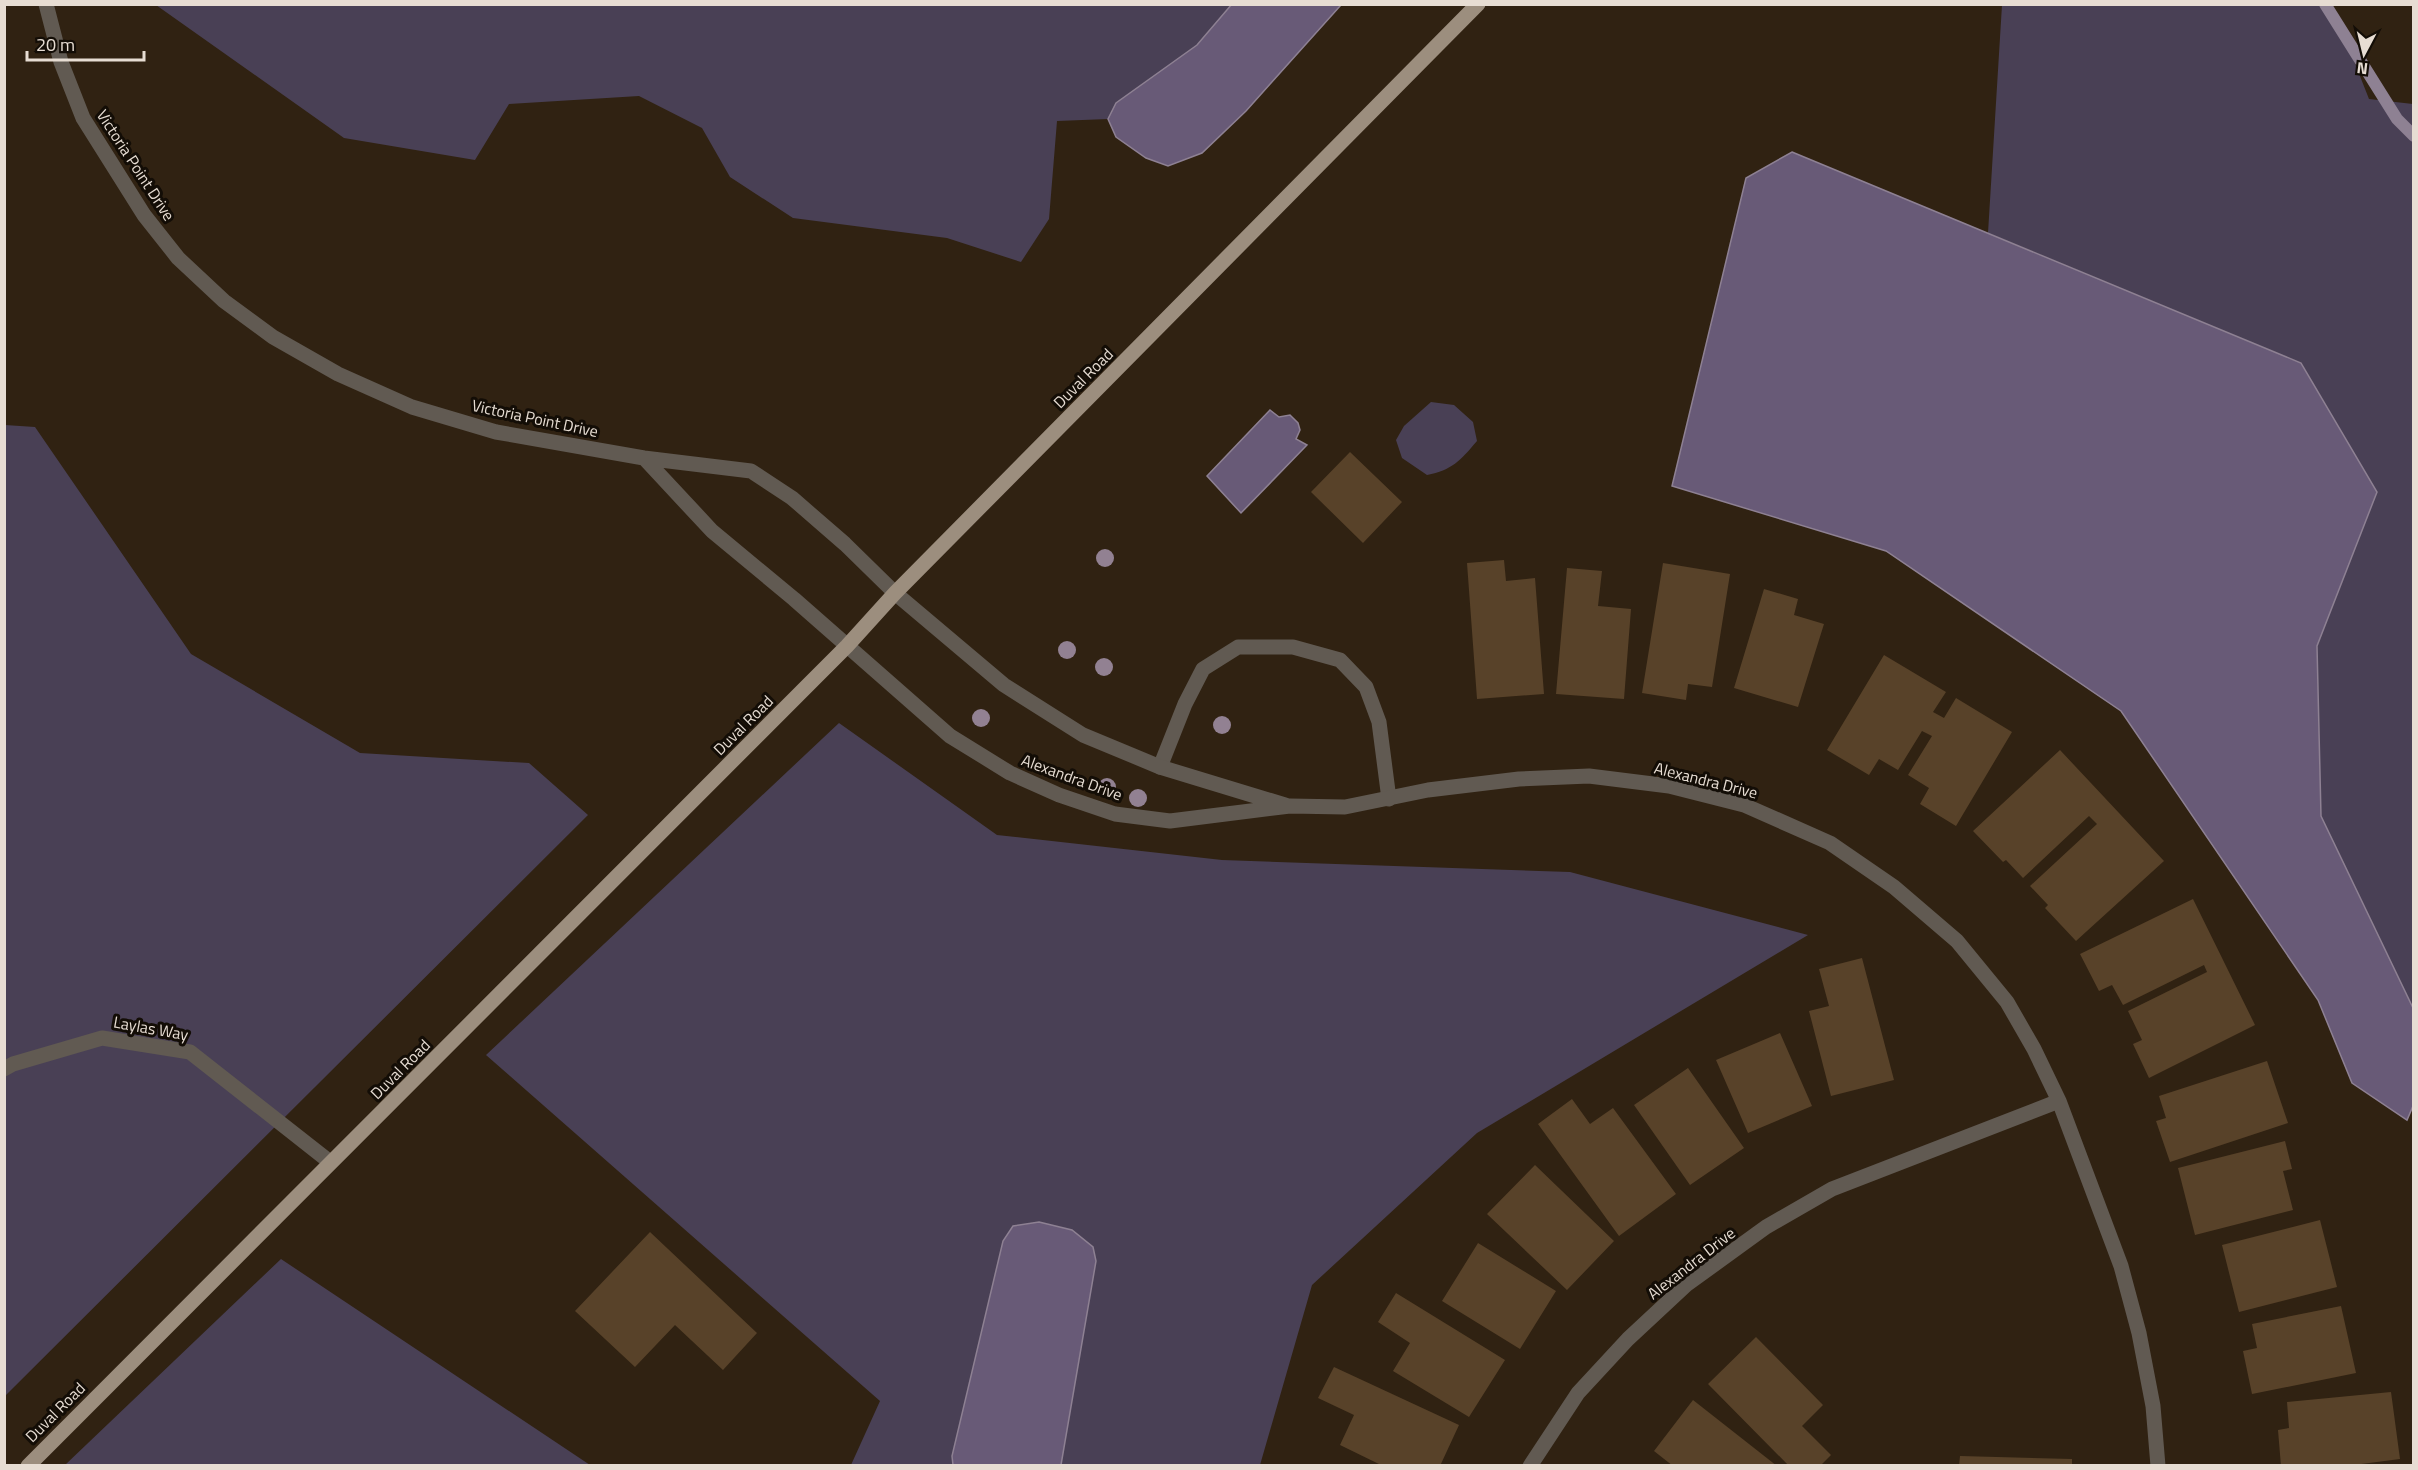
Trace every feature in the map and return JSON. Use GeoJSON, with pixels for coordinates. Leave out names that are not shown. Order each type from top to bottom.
{"type":"FeatureCollection","features":[{"type":"Feature","properties":{"kind":"main road","name":"Duval Road"},"geometry":{"type":"LineString","coordinates":[[28,1466],[847,646],[896,593],[1478,4]]}},
{"type":"Feature","properties":{"kind":"street","name":"Victoria Point Drive"},"geometry":{"type":"LineString","coordinates":[[46,4],[61,62],[84,118],[144,215],[178,258],[224,301],[273,338],[338,374],[412,407],[496,432],[644,458],[751,471],[792,498],[896,593]]}},
{"type":"Feature","properties":{"kind":"street"},"geometry":{"type":"LineString","coordinates":[[644,458],[712,531],[847,646]]}},
{"type":"Feature","properties":{"kind":"street","name":"Alexandra Drive"},"geometry":{"type":"LineString","coordinates":[[896,593],[1004,685],[1083,735],[1160,767],[1290,806]]}},
{"type":"Feature","properties":{"kind":"street","name":"Alexandra Drive"},"geometry":{"type":"LineString","coordinates":[[847,646],[950,736],[1010,773],[1059,795],[1115,814],[1170,821],[1290,806],[1345,807],[1428,790],[1519,779],[1589,776],[1669,786],[1751,807],[1830,843],[1894,887],[1957,941],[2007,1002],[2034,1049],[2059,1101],[2124,1277],[2139,1332],[2153,1406],[2158,1466]]}},
{"type":"Feature","properties":{"kind":"street"},"geometry":{"type":"LineString","coordinates":[[1160,767],[1185,704],[1203,669],[1238,647],[1293,647],[1340,660],[1366,687],[1379,722],[1389,799]]}},
{"type":"Feature","properties":{"kind":"street","name":"Laylas Way"},"geometry":{"type":"LineString","coordinates":[[4,1069],[13,1064],[102,1038],[190,1052],[330,1162]]}},
{"type":"Feature","properties":{"kind":"street","name":"Alexandra Drive"},"geometry":{"type":"LineString","coordinates":[[1530,1466],[1578,1393],[1628,1339],[1686,1285],[1766,1227],[1832,1189],[2059,1101]]}},
{"type":"Feature","properties":{"kind":"shaded area"},"geometry":{"type":"Polygon","coordinates":[[[1232,4],[1341,5],[1246,111],[1202,153],[1168,166],[1146,158],[1116,137],[1108,119],[1116,103],[1197,45],[1232,4]]]}},
{"type":"Feature","properties":{"kind":"shaded area"},"geometry":{"type":"Polygon","coordinates":[[[156,5],[1232,5],[1197,45],[1116,103],[1108,119],[1057,121],[1049,219],[1021,262],[947,238],[793,218],[730,177],[702,128],[639,96],[509,104],[475,160],[344,138],[156,5]]]}},
{"type":"Feature","properties":{"kind":"shaded area"},"geometry":{"type":"Polygon","coordinates":[[[2002,5],[2332,5],[2369,99],[2413,104],[2413,1008],[2321,816],[2317,646],[2376,491],[2301,363],[1988,233],[2002,5]]]}},
{"type":"Feature","properties":{"kind":"shaded area"},"geometry":{"type":"Polygon","coordinates":[[[1792,152],[2301,363],[2377,492],[2317,646],[2321,816],[2413,1008],[2413,1106],[2407,1120],[2352,1083],[2318,1000],[2121,711],[1886,551],[1672,486],[1746,178],[1792,152]]]}},
{"type":"Feature","properties":{"kind":"shaded area"},"geometry":{"type":"Polygon","coordinates":[[[1431,402],[1454,405],[1473,422],[1477,441],[1455,464],[1427,475],[1402,458],[1396,440],[1404,426],[1431,402]]]}},
{"type":"Feature","properties":{"kind":"shaded area"},"geometry":{"type":"Polygon","coordinates":[[[1270,410],[1279,417],[1290,415],[1298,423],[1300,430],[1296,439],[1307,445],[1241,513],[1207,476],[1270,410]]]}},
{"type":"Feature","properties":{"kind":"shaded area"},"geometry":{"type":"Polygon","coordinates":[[[5,425],[35,427],[191,654],[360,753],[529,763],[588,815],[5,1396],[5,425]]]}},
{"type":"Feature","properties":{"kind":"shaded area"},"geometry":{"type":"Polygon","coordinates":[[[839,723],[997,835],[1222,860],[1570,872],[1808,935],[1477,1133],[1312,1285],[1260,1465],[851,1465],[880,1401],[486,1055],[839,723]]]}},
{"type":"Feature","properties":{"kind":"shaded area"},"geometry":{"type":"Polygon","coordinates":[[[1039,1222],[1072,1230],[1093,1247],[1096,1261],[1061,1465],[953,1465],[952,1456],[1003,1241],[1013,1226],[1039,1222]]]}},
{"type":"Feature","properties":{"kind":"shaded area"},"geometry":{"type":"Polygon","coordinates":[[[281,1259],[590,1465],[65,1465],[281,1259]]]}},
{"type":"Feature","properties":{"kind":"building"},"geometry":{"type":"Polygon","coordinates":[[[1350,452],[1402,502],[1363,543],[1311,492],[1350,452]]]}},
{"type":"Feature","properties":{"kind":"building"},"geometry":{"type":"Polygon","coordinates":[[[1504,560],[1506,581],[1535,578],[1544,694],[1477,699],[1467,563],[1504,560]]]}},
{"type":"Feature","properties":{"kind":"building"},"geometry":{"type":"Polygon","coordinates":[[[1663,563],[1730,574],[1712,687],[1688,684],[1686,700],[1642,693],[1663,563]]]}},
{"type":"Feature","properties":{"kind":"building"},"geometry":{"type":"Polygon","coordinates":[[[1567,568],[1602,571],[1598,606],[1631,609],[1624,699],[1556,694],[1567,568]]]}},
{"type":"Feature","properties":{"kind":"building"},"geometry":{"type":"Polygon","coordinates":[[[1764,589],[1798,599],[1794,615],[1824,624],[1798,707],[1734,688],[1764,589]]]}},
{"type":"Feature","properties":{"kind":"building"},"geometry":{"type":"Polygon","coordinates":[[[1884,655],[1946,692],[1933,712],[1944,718],[1956,698],[2012,732],[1956,826],[1920,804],[1929,788],[1908,775],[1932,736],[1922,731],[1898,770],[1879,759],[1869,775],[1827,750],[1884,655]]]}},
{"type":"Feature","properties":{"kind":"building"},"geometry":{"type":"Polygon","coordinates":[[[2060,750],[2164,861],[2076,941],[2045,908],[2048,905],[2030,886],[2097,824],[2089,816],[2023,878],[2006,860],[2003,862],[1973,831],[2060,750]]]}},
{"type":"Feature","properties":{"kind":"building"},"geometry":{"type":"Polygon","coordinates":[[[2193,899],[2255,1025],[2149,1078],[2133,1044],[2142,1040],[2128,1011],[2207,972],[2204,965],[2123,1005],[2112,985],[2099,991],[2080,954],[2193,899]]]}},
{"type":"Feature","properties":{"kind":"building"},"geometry":{"type":"Polygon","coordinates":[[[1862,958],[1894,1080],[1831,1096],[1809,1011],[1829,1006],[1819,969],[1862,958]]]}},
{"type":"Feature","properties":{"kind":"building"},"geometry":{"type":"Polygon","coordinates":[[[1780,1033],[1812,1106],[1748,1133],[1716,1060],[1780,1033]]]}},
{"type":"Feature","properties":{"kind":"building"},"geometry":{"type":"Polygon","coordinates":[[[2267,1061],[2288,1123],[2170,1162],[2156,1121],[2166,1118],[2159,1096],[2267,1061]]]}},
{"type":"Feature","properties":{"kind":"building"},"geometry":{"type":"Polygon","coordinates":[[[1688,1068],[1744,1148],[1690,1185],[1634,1105],[1688,1068]]]}},
{"type":"Feature","properties":{"kind":"building"},"geometry":{"type":"Polygon","coordinates":[[[1572,1099],[1590,1124],[1613,1108],[1676,1194],[1619,1236],[1538,1124],[1572,1099]]]}},
{"type":"Feature","properties":{"kind":"building"},"geometry":{"type":"Polygon","coordinates":[[[2285,1141],[2292,1169],[2283,1171],[2293,1210],[2195,1235],[2178,1168],[2285,1141]]]}},
{"type":"Feature","properties":{"kind":"building"},"geometry":{"type":"Polygon","coordinates":[[[1535,1165],[1614,1241],[1567,1290],[1487,1214],[1535,1165]]]}},
{"type":"Feature","properties":{"kind":"building"},"geometry":{"type":"Polygon","coordinates":[[[2320,1220],[2337,1287],[2239,1312],[2222,1245],[2320,1220]]]}},
{"type":"Feature","properties":{"kind":"building"},"geometry":{"type":"Polygon","coordinates":[[[650,1232],[757,1333],[723,1370],[675,1325],[635,1367],[575,1311],[650,1232]]]}},
{"type":"Feature","properties":{"kind":"building"},"geometry":{"type":"Polygon","coordinates":[[[1478,1243],[1556,1291],[1520,1349],[1442,1301],[1478,1243]]]}},
{"type":"Feature","properties":{"kind":"building"},"geometry":{"type":"Polygon","coordinates":[[[1396,1293],[1505,1360],[1469,1417],[1393,1371],[1410,1343],[1378,1322],[1396,1293]]]}},
{"type":"Feature","properties":{"kind":"building"},"geometry":{"type":"Polygon","coordinates":[[[2341,1306],[2356,1373],[2252,1394],[2243,1351],[2257,1348],[2252,1324],[2341,1306]]]}},
{"type":"Feature","properties":{"kind":"building"},"geometry":{"type":"Polygon","coordinates":[[[1756,1337],[1823,1405],[1802,1426],[1831,1455],[1820,1466],[1789,1466],[1708,1384],[1756,1337]]]}},
{"type":"Feature","properties":{"kind":"building"},"geometry":{"type":"Polygon","coordinates":[[[1334,1367],[1459,1425],[1440,1466],[1383,1466],[1340,1445],[1354,1415],[1318,1398],[1334,1367]]]}},
{"type":"Feature","properties":{"kind":"building"},"geometry":{"type":"Polygon","coordinates":[[[2391,1392],[2400,1459],[2346,1466],[2281,1466],[2278,1430],[2289,1428],[2287,1402],[2391,1392]]]}},
{"type":"Feature","properties":{"kind":"building"},"geometry":{"type":"Polygon","coordinates":[[[1693,1400],[1777,1466],[1673,1466],[1654,1451],[1693,1400]]]}},
{"type":"Feature","properties":{"kind":"building"},"geometry":{"type":"Polygon","coordinates":[[[1960,1456],[2072,1459],[2072,1466],[1959,1466],[1960,1456]]]}},
{"type":"Feature","properties":{"kind":"waterway"},"geometry":{"type":"LineString","coordinates":[[2325,4],[2397,119],[2414,136]]}}]}
